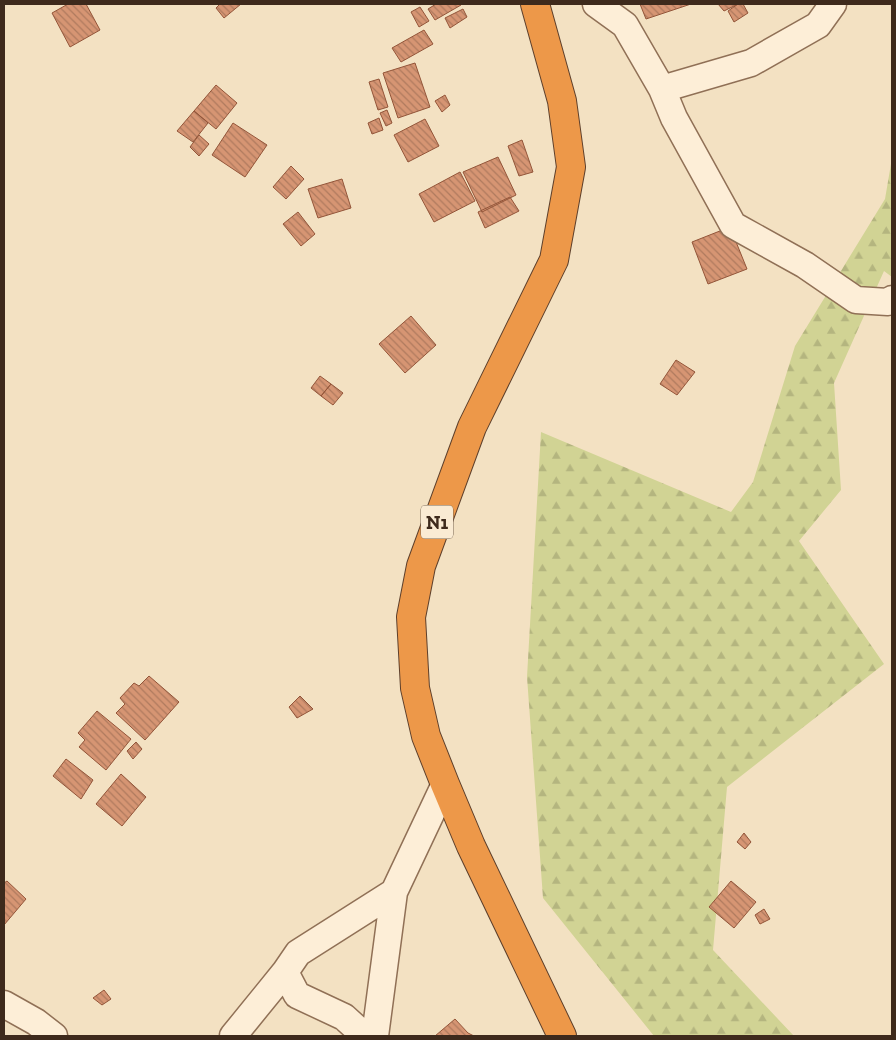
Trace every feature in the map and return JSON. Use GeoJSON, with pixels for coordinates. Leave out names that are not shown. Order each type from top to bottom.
{"type":"FeatureCollection","features":[{"type":"Feature","properties":{"kind":"highway","name":"N1"},"geometry":{"type":"LineString","coordinates":[[535,4],[562,101],[571,167],[554,260],[472,427],[419,575],[411,618],[415,688],[426,736],[444,784],[471,846],[562,1036]]}},
{"type":"Feature","properties":{"kind":"street"},"geometry":{"type":"LineString","coordinates":[[596,4],[625,25],[662,89],[674,118],[733,225],[805,264],[856,300],[888,302],[892,298]]}},
{"type":"Feature","properties":{"kind":"street"},"geometry":{"type":"LineString","coordinates":[[662,89],[751,63],[818,26],[833,4]]}},
{"type":"Feature","properties":{"kind":"street"},"geometry":{"type":"LineString","coordinates":[[375,1036],[394,892],[444,784]]}},
{"type":"Feature","properties":{"kind":"street"},"geometry":{"type":"LineString","coordinates":[[233,1036],[298,953],[394,892]]}},
{"type":"Feature","properties":{"kind":"street"},"geometry":{"type":"LineString","coordinates":[[285,972],[297,996],[344,1017],[366,1036]]}},
{"type":"Feature","properties":{"kind":"street"},"geometry":{"type":"LineString","coordinates":[[4,1004],[36,1022],[54,1036]]}},
{"type":"Feature","properties":{"kind":"green space"},"geometry":{"type":"Polygon","coordinates":[[[892,158],[892,277],[884,271],[834,383],[841,490],[799,541],[884,664],[727,787],[713,950],[794,1036],[654,1036],[543,898],[527,677],[541,432],[731,512],[753,482],[795,346],[885,199],[892,158]]]}},
{"type":"Feature","properties":{"kind":"building"},"geometry":{"type":"Polygon","coordinates":[[[68,4],[86,4],[100,30],[70,47],[52,13],[68,4]]]}},
{"type":"Feature","properties":{"kind":"building"},"geometry":{"type":"Polygon","coordinates":[[[220,4],[241,4],[224,18],[216,8],[220,4]]]}},
{"type":"Feature","properties":{"kind":"building"},"geometry":{"type":"Polygon","coordinates":[[[436,4],[461,5],[435,20],[428,9],[436,4]]]}},
{"type":"Feature","properties":{"kind":"building"},"geometry":{"type":"Polygon","coordinates":[[[640,4],[691,4],[646,19],[640,4]]]}},
{"type":"Feature","properties":{"kind":"building"},"geometry":{"type":"Polygon","coordinates":[[[718,4],[738,4],[724,11],[718,4]]]}},
{"type":"Feature","properties":{"kind":"building"},"geometry":{"type":"Polygon","coordinates":[[[738,4],[743,4],[748,13],[734,22],[728,11],[738,4]]]}},
{"type":"Feature","properties":{"kind":"building"},"geometry":{"type":"Polygon","coordinates":[[[420,7],[429,21],[419,27],[411,12],[420,7]]]}},
{"type":"Feature","properties":{"kind":"building"},"geometry":{"type":"Polygon","coordinates":[[[463,9],[467,17],[450,28],[445,18],[463,9]]]}},
{"type":"Feature","properties":{"kind":"building"},"geometry":{"type":"Polygon","coordinates":[[[424,30],[433,44],[401,62],[392,48],[424,30]]]}},
{"type":"Feature","properties":{"kind":"building"},"geometry":{"type":"Polygon","coordinates":[[[415,63],[430,107],[398,118],[383,73],[415,63]]]}},
{"type":"Feature","properties":{"kind":"building"},"geometry":{"type":"Polygon","coordinates":[[[379,79],[388,107],[378,110],[369,82],[379,79]]]}},
{"type":"Feature","properties":{"kind":"building"},"geometry":{"type":"Polygon","coordinates":[[[216,85],[237,103],[216,129],[194,111],[216,85]]]}},
{"type":"Feature","properties":{"kind":"building"},"geometry":{"type":"Polygon","coordinates":[[[445,95],[450,105],[442,112],[435,101],[445,95]]]}},
{"type":"Feature","properties":{"kind":"building"},"geometry":{"type":"Polygon","coordinates":[[[387,110],[392,123],[386,126],[380,113],[387,110]]]}},
{"type":"Feature","properties":{"kind":"building"},"geometry":{"type":"Polygon","coordinates":[[[194,111],[208,123],[193,142],[177,131],[194,111]]]}},
{"type":"Feature","properties":{"kind":"building"},"geometry":{"type":"Polygon","coordinates":[[[379,118],[383,130],[372,134],[368,123],[379,118]]]}},
{"type":"Feature","properties":{"kind":"building"},"geometry":{"type":"Polygon","coordinates":[[[425,119],[439,146],[408,162],[394,135],[425,119]]]}},
{"type":"Feature","properties":{"kind":"building"},"geometry":{"type":"Polygon","coordinates":[[[233,123],[267,145],[245,177],[212,155],[233,123]]]}},
{"type":"Feature","properties":{"kind":"building"},"geometry":{"type":"Polygon","coordinates":[[[199,135],[209,144],[199,156],[190,147],[199,135]]]}},
{"type":"Feature","properties":{"kind":"building"},"geometry":{"type":"Polygon","coordinates":[[[522,140],[533,172],[519,176],[508,146],[522,140]]]}},
{"type":"Feature","properties":{"kind":"building"},"geometry":{"type":"Polygon","coordinates":[[[498,157],[516,195],[482,212],[463,172],[498,157]]]}},
{"type":"Feature","properties":{"kind":"building"},"geometry":{"type":"Polygon","coordinates":[[[291,166],[304,179],[286,199],[273,187],[291,166]]]}},
{"type":"Feature","properties":{"kind":"building"},"geometry":{"type":"Polygon","coordinates":[[[460,172],[475,201],[434,222],[419,194],[460,172]]]}},
{"type":"Feature","properties":{"kind":"building"},"geometry":{"type":"Polygon","coordinates":[[[342,179],[351,208],[318,218],[308,189],[342,179]]]}},
{"type":"Feature","properties":{"kind":"building"},"geometry":{"type":"Polygon","coordinates":[[[510,197],[519,211],[485,228],[478,212],[510,197]]]}},
{"type":"Feature","properties":{"kind":"building"},"geometry":{"type":"Polygon","coordinates":[[[298,212],[315,234],[301,246],[283,224],[298,212]]]}},
{"type":"Feature","properties":{"kind":"building"},"geometry":{"type":"Polygon","coordinates":[[[730,227],[747,269],[708,284],[692,242],[730,227]]]}},
{"type":"Feature","properties":{"kind":"building"},"geometry":{"type":"Polygon","coordinates":[[[411,316],[436,345],[405,373],[379,344],[411,316]]]}},
{"type":"Feature","properties":{"kind":"building"},"geometry":{"type":"Polygon","coordinates":[[[676,360],[695,372],[677,395],[660,384],[676,360]]]}},
{"type":"Feature","properties":{"kind":"building"},"geometry":{"type":"Polygon","coordinates":[[[320,376],[331,384],[321,396],[311,388],[320,376]]]}},
{"type":"Feature","properties":{"kind":"building"},"geometry":{"type":"Polygon","coordinates":[[[331,384],[343,393],[333,405],[321,396],[331,384]]]}},
{"type":"Feature","properties":{"kind":"building"},"geometry":{"type":"Polygon","coordinates":[[[149,676],[179,702],[145,740],[116,713],[125,704],[120,698],[134,683],[139,686],[149,676]]]}},
{"type":"Feature","properties":{"kind":"building"},"geometry":{"type":"Polygon","coordinates":[[[300,696],[313,709],[297,718],[289,707],[300,696]]]}},
{"type":"Feature","properties":{"kind":"building"},"geometry":{"type":"Polygon","coordinates":[[[97,711],[131,739],[106,770],[79,747],[85,740],[78,733],[97,711]]]}},
{"type":"Feature","properties":{"kind":"building"},"geometry":{"type":"Polygon","coordinates":[[[136,742],[142,749],[133,759],[127,751],[136,742]]]}},
{"type":"Feature","properties":{"kind":"building"},"geometry":{"type":"Polygon","coordinates":[[[66,759],[93,780],[81,799],[53,776],[66,759]]]}},
{"type":"Feature","properties":{"kind":"building"},"geometry":{"type":"Polygon","coordinates":[[[121,774],[146,797],[122,826],[96,804],[121,774]]]}},
{"type":"Feature","properties":{"kind":"building"},"geometry":{"type":"Polygon","coordinates":[[[744,833],[751,842],[745,849],[737,842],[744,833]]]}},
{"type":"Feature","properties":{"kind":"building"},"geometry":{"type":"Polygon","coordinates":[[[7,881],[26,899],[4,925],[4,883],[7,881]]]}},
{"type":"Feature","properties":{"kind":"building"},"geometry":{"type":"Polygon","coordinates":[[[731,881],[756,902],[734,928],[709,907],[731,881]]]}},
{"type":"Feature","properties":{"kind":"building"},"geometry":{"type":"Polygon","coordinates":[[[764,909],[770,919],[760,924],[755,915],[764,909]]]}},
{"type":"Feature","properties":{"kind":"building"},"geometry":{"type":"Polygon","coordinates":[[[104,990],[111,999],[102,1005],[93,998],[104,990]]]}},
{"type":"Feature","properties":{"kind":"building"},"geometry":{"type":"Polygon","coordinates":[[[455,1019],[468,1033],[474,1036],[435,1036],[455,1019]]]}}]}
